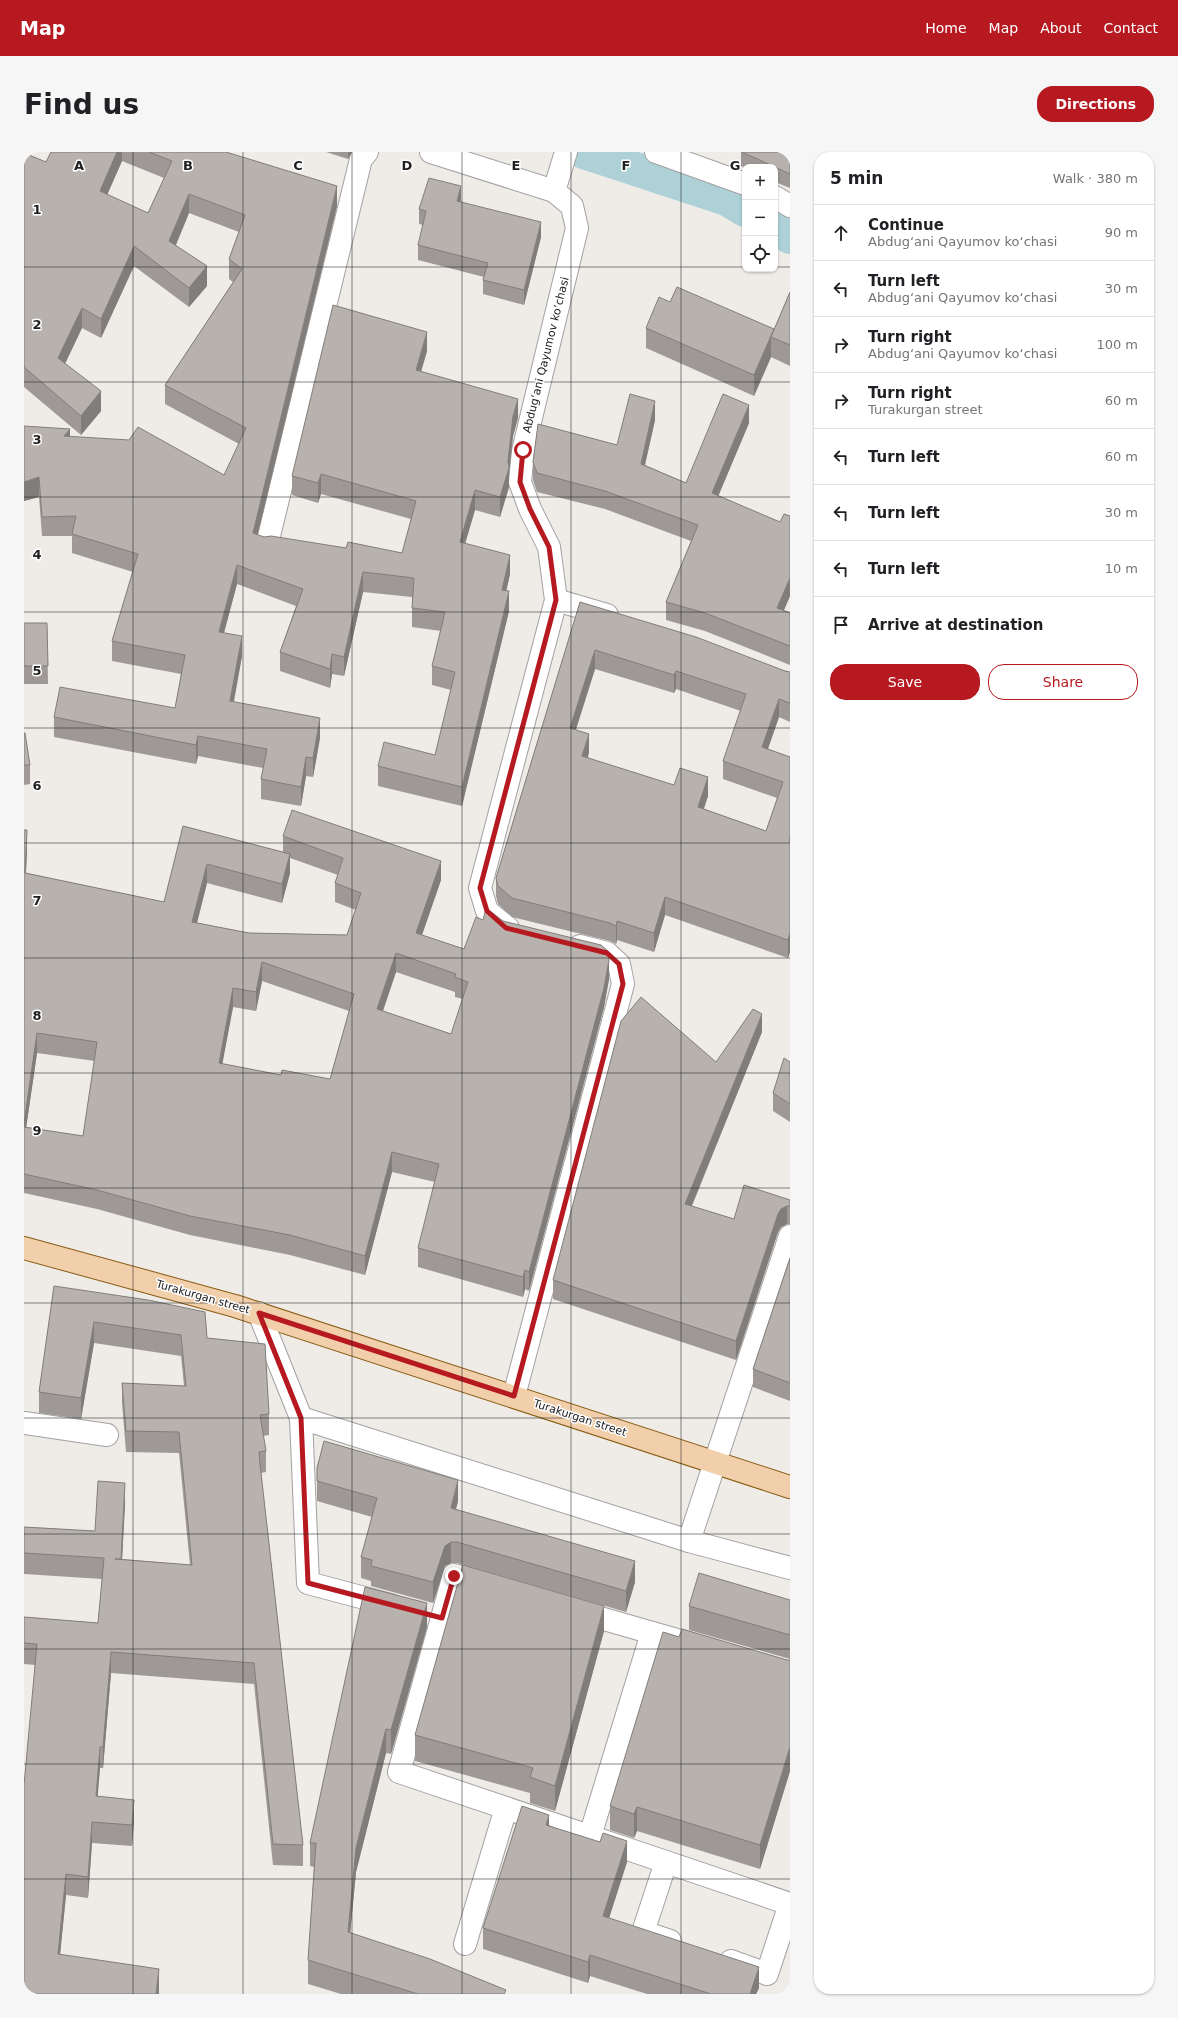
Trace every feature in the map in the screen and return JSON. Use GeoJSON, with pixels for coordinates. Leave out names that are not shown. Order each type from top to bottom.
{"type":"FeatureCollection","features":[{"type":"Feature","properties":{"kind":"main road","name":"Turakurgan street"},"geometry":{"type":"LineString","coordinates":[[24,1248],[259,1313],[790,1488]]}},
{"type":"Feature","properties":{"kind":"street"},"geometry":{"type":"LineString","coordinates":[[268,544],[361,159],[367,152]]}},
{"type":"Feature","properties":{"kind":"street","name":"Abdug‘ani Qayumov ko‘chasi"},"geometry":{"type":"LineString","coordinates":[[431,152],[554,191],[572,206],[577,228],[523,450],[520,482],[530,509],[549,547],[556,600],[480,888],[487,911],[506,928],[527,933]]}},
{"type":"Feature","properties":{"kind":"street"},"geometry":{"type":"LineString","coordinates":[[554,191],[566,152]]}},
{"type":"Feature","properties":{"kind":"street"},"geometry":{"type":"LineString","coordinates":[[656,152],[742,183]]}},
{"type":"Feature","properties":{"kind":"street"},"geometry":{"type":"LineString","coordinates":[[778,199],[790,206]]}},
{"type":"Feature","properties":{"kind":"street"},"geometry":{"type":"LineString","coordinates":[[556,600],[624,620]]}},
{"type":"Feature","properties":{"kind":"street"},"geometry":{"type":"LineString","coordinates":[[514,1396],[623,984],[619,964],[607,953],[564,942]]}},
{"type":"Feature","properties":{"kind":"street"},"geometry":{"type":"LineString","coordinates":[[689,1541],[790,1236]]}},
{"type":"Feature","properties":{"kind":"street"},"geometry":{"type":"LineString","coordinates":[[259,1313],[301,1418],[308,1583],[442,1618]]}},
{"type":"Feature","properties":{"kind":"street"},"geometry":{"type":"LineString","coordinates":[[301,1418],[689,1541],[790,1568]]}},
{"type":"Feature","properties":{"kind":"street"},"geometry":{"type":"LineString","coordinates":[[24,1423],[107,1434]]}},
{"type":"Feature","properties":{"kind":"street"},"geometry":{"type":"LineString","coordinates":[[508,1591],[454,1576],[399,1772],[790,1904],[767,1974],[709,1954]]}},
{"type":"Feature","properties":{"kind":"street"},"geometry":{"type":"LineString","coordinates":[[553,1604],[713,1650]]}},
{"type":"Feature","properties":{"kind":"street"},"geometry":{"type":"LineString","coordinates":[[590,1836],[652,1633]]}},
{"type":"Feature","properties":{"kind":"street"},"geometry":{"type":"LineString","coordinates":[[465,1944],[506,1808]]}},
{"type":"Feature","properties":{"kind":"street"},"geometry":{"type":"LineString","coordinates":[[666,1862],[643,1932],[687,1946]]}},
{"type":"Feature","properties":{"kind":"building"},"geometry":{"type":"Polygon","coordinates":[[[51,152],[117,152],[100,191],[148,213],[172,161],[149,152],[226,152],[337,186],[253,533],[264,537],[271,536],[346,548],[348,542],[402,553],[416,501],[321,474],[318,483],[292,476],[333,305],[427,332],[416,370],[518,399],[513,416],[508,461],[509,468],[500,497],[475,490],[460,542],[510,555],[502,590],[509,591],[462,787],[378,766],[384,742],[435,755],[455,672],[432,666],[445,612],[412,608],[414,578],[363,572],[344,657],[332,654],[330,669],[280,652],[303,589],[237,565],[219,632],[242,636],[230,701],[320,718],[313,758],[306,757],[301,787],[261,779],[267,749],[198,736],[196,745],[54,717],[60,687],[175,708],[185,655],[112,641],[138,554],[72,534],[76,516],[42,517],[39,477],[24,482],[24,426],[70,429],[64,436],[129,440],[138,427],[224,475],[246,428],[165,385],[242,269],[229,259],[245,215],[189,194],[169,241],[207,266],[189,288],[134,246],[101,319],[82,308],[58,358],[101,391],[81,416],[24,367],[24,153],[46,162],[51,152]]]}},
{"type":"Feature","properties":{"kind":"building"},"geometry":{"type":"Polygon","coordinates":[[[742,152],[790,152],[790,174],[778,168],[778,164],[768,164],[742,152]]]}},
{"type":"Feature","properties":{"kind":"building"},"geometry":{"type":"Polygon","coordinates":[[[429,178],[461,186],[457,201],[541,222],[524,290],[483,280],[488,263],[418,245],[426,211],[419,209],[429,178]]]}},
{"type":"Feature","properties":{"kind":"building"},"geometry":{"type":"Polygon","coordinates":[[[677,287],[774,329],[754,375],[646,328],[659,297],[670,302],[677,287]]]}},
{"type":"Feature","properties":{"kind":"building"},"geometry":{"type":"Polygon","coordinates":[[[790,292],[790,345],[771,337],[790,292]]]}},
{"type":"Feature","properties":{"kind":"building"},"geometry":{"type":"Polygon","coordinates":[[[630,394],[655,401],[641,464],[686,483],[723,394],[749,405],[712,493],[780,522],[784,514],[790,516],[790,578],[777,608],[790,613],[790,646],[705,613],[666,602],[698,525],[605,491],[537,473],[533,462],[538,424],[617,445],[630,394]]]}},
{"type":"Feature","properties":{"kind":"building"},"geometry":{"type":"Polygon","coordinates":[[[580,602],[696,637],[790,672],[790,703],[779,699],[762,747],[790,757],[790,933],[788,940],[665,897],[654,933],[617,921],[616,926],[610,923],[512,898],[498,886],[496,878],[580,602]],[[595,650],[570,728],[589,734],[582,756],[674,785],[680,768],[708,777],[698,807],[766,831],[783,782],[723,761],[746,694],[676,671],[674,675],[595,650]]]}},
{"type":"Feature","properties":{"kind":"building"},"geometry":{"type":"Polygon","coordinates":[[[24,623],[47,623],[48,666],[24,666],[24,623]]]}},
{"type":"Feature","properties":{"kind":"building"},"geometry":{"type":"Polygon","coordinates":[[[25,733],[30,765],[24,765],[25,733]]]}},
{"type":"Feature","properties":{"kind":"building"},"geometry":{"type":"Polygon","coordinates":[[[292,810],[441,861],[416,933],[464,949],[476,917],[483,920],[486,908],[503,921],[601,945],[608,951],[609,960],[604,988],[529,1272],[525,1270],[523,1277],[418,1248],[439,1164],[392,1152],[365,1256],[290,1235],[190,1216],[97,1190],[24,1174],[24,1127],[83,1136],[97,1042],[37,1033],[24,1123],[24,830],[27,830],[25,873],[164,902],[183,826],[290,854],[282,884],[207,864],[192,922],[249,933],[347,935],[361,893],[335,883],[343,858],[283,836],[292,810]],[[396,953],[377,1009],[451,1034],[468,982],[455,977],[456,974],[396,953]],[[262,962],[256,992],[233,988],[219,1063],[281,1075],[282,1070],[330,1079],[354,994],[262,962]]]}},
{"type":"Feature","properties":{"kind":"building"},"geometry":{"type":"Polygon","coordinates":[[[641,997],[716,1062],[753,1009],[762,1014],[685,1204],[734,1219],[744,1185],[790,1200],[790,1206],[781,1209],[778,1214],[736,1341],[553,1280],[621,1021],[641,997]]]}},
{"type":"Feature","properties":{"kind":"building"},"geometry":{"type":"Polygon","coordinates":[[[784,1058],[790,1062],[790,1104],[773,1093],[784,1058]]]}},
{"type":"Feature","properties":{"kind":"building"},"geometry":{"type":"Polygon","coordinates":[[[790,1258],[790,1383],[753,1369],[790,1258]]]}},
{"type":"Feature","properties":{"kind":"building"},"geometry":{"type":"Polygon","coordinates":[[[54,1286],[148,1300],[205,1312],[207,1338],[265,1344],[269,1414],[260,1415],[266,1451],[259,1452],[303,1845],[273,1844],[254,1663],[111,1652],[103,1747],[100,1747],[96,1796],[134,1800],[132,1825],[92,1822],[88,1877],[66,1874],[58,1954],[159,1969],[156,1994],[24,1994],[24,1785],[37,1644],[24,1643],[24,1617],[98,1623],[104,1558],[24,1553],[24,1527],[95,1531],[98,1481],[125,1483],[121,1559],[115,1559],[192,1565],[179,1432],[126,1431],[122,1383],[186,1386],[181,1335],[94,1322],[81,1398],[39,1392],[54,1286]]]}},
{"type":"Feature","properties":{"kind":"building"},"geometry":{"type":"Polygon","coordinates":[[[324,1441],[458,1480],[451,1508],[635,1561],[626,1591],[457,1542],[451,1542],[445,1546],[433,1582],[371,1566],[372,1560],[361,1557],[377,1498],[317,1481],[317,1468],[324,1441]]]}},
{"type":"Feature","properties":{"kind":"building"},"geometry":{"type":"Polygon","coordinates":[[[463,1565],[604,1606],[555,1786],[530,1777],[533,1768],[415,1735],[463,1565]]]}},
{"type":"Feature","properties":{"kind":"building"},"geometry":{"type":"Polygon","coordinates":[[[699,1573],[790,1600],[790,1635],[689,1606],[699,1573]]]}},
{"type":"Feature","properties":{"kind":"building"},"geometry":{"type":"Polygon","coordinates":[[[365,1587],[427,1603],[391,1730],[386,1729],[356,1848],[348,1932],[430,1959],[506,1990],[504,1994],[418,1994],[308,1960],[316,1843],[310,1843],[365,1587]]]}},
{"type":"Feature","properties":{"kind":"building"},"geometry":{"type":"Polygon","coordinates":[[[682,1629],[790,1660],[790,1747],[760,1845],[637,1807],[634,1814],[610,1806],[663,1632],[679,1637],[682,1629]]]}},
{"type":"Feature","properties":{"kind":"building"},"geometry":{"type":"Polygon","coordinates":[[[522,1806],[549,1815],[546,1825],[600,1842],[603,1833],[627,1841],[603,1916],[759,1967],[750,1994],[711,1994],[590,1955],[588,1962],[483,1928],[522,1806]]]}},
{"type":"Feature","properties":{"kind":"waterway"},"geometry":{"type":"LineString","coordinates":[[584,152],[727,199],[742,208]]}},
{"type":"Feature","properties":{"kind":"waterway"},"geometry":{"type":"LineString","coordinates":[[778,230],[790,237]]}},
{"type":"Feature","properties":{"kind":"route"},"geometry":{"type":"LineString","coordinates":[[454,1576],[442,1618],[308,1583],[301,1418],[259,1313],[514,1396],[623,984],[619,964],[607,953],[506,928],[487,911],[480,888],[556,600],[549,547],[530,509],[520,482],[523,450]]}}]}
